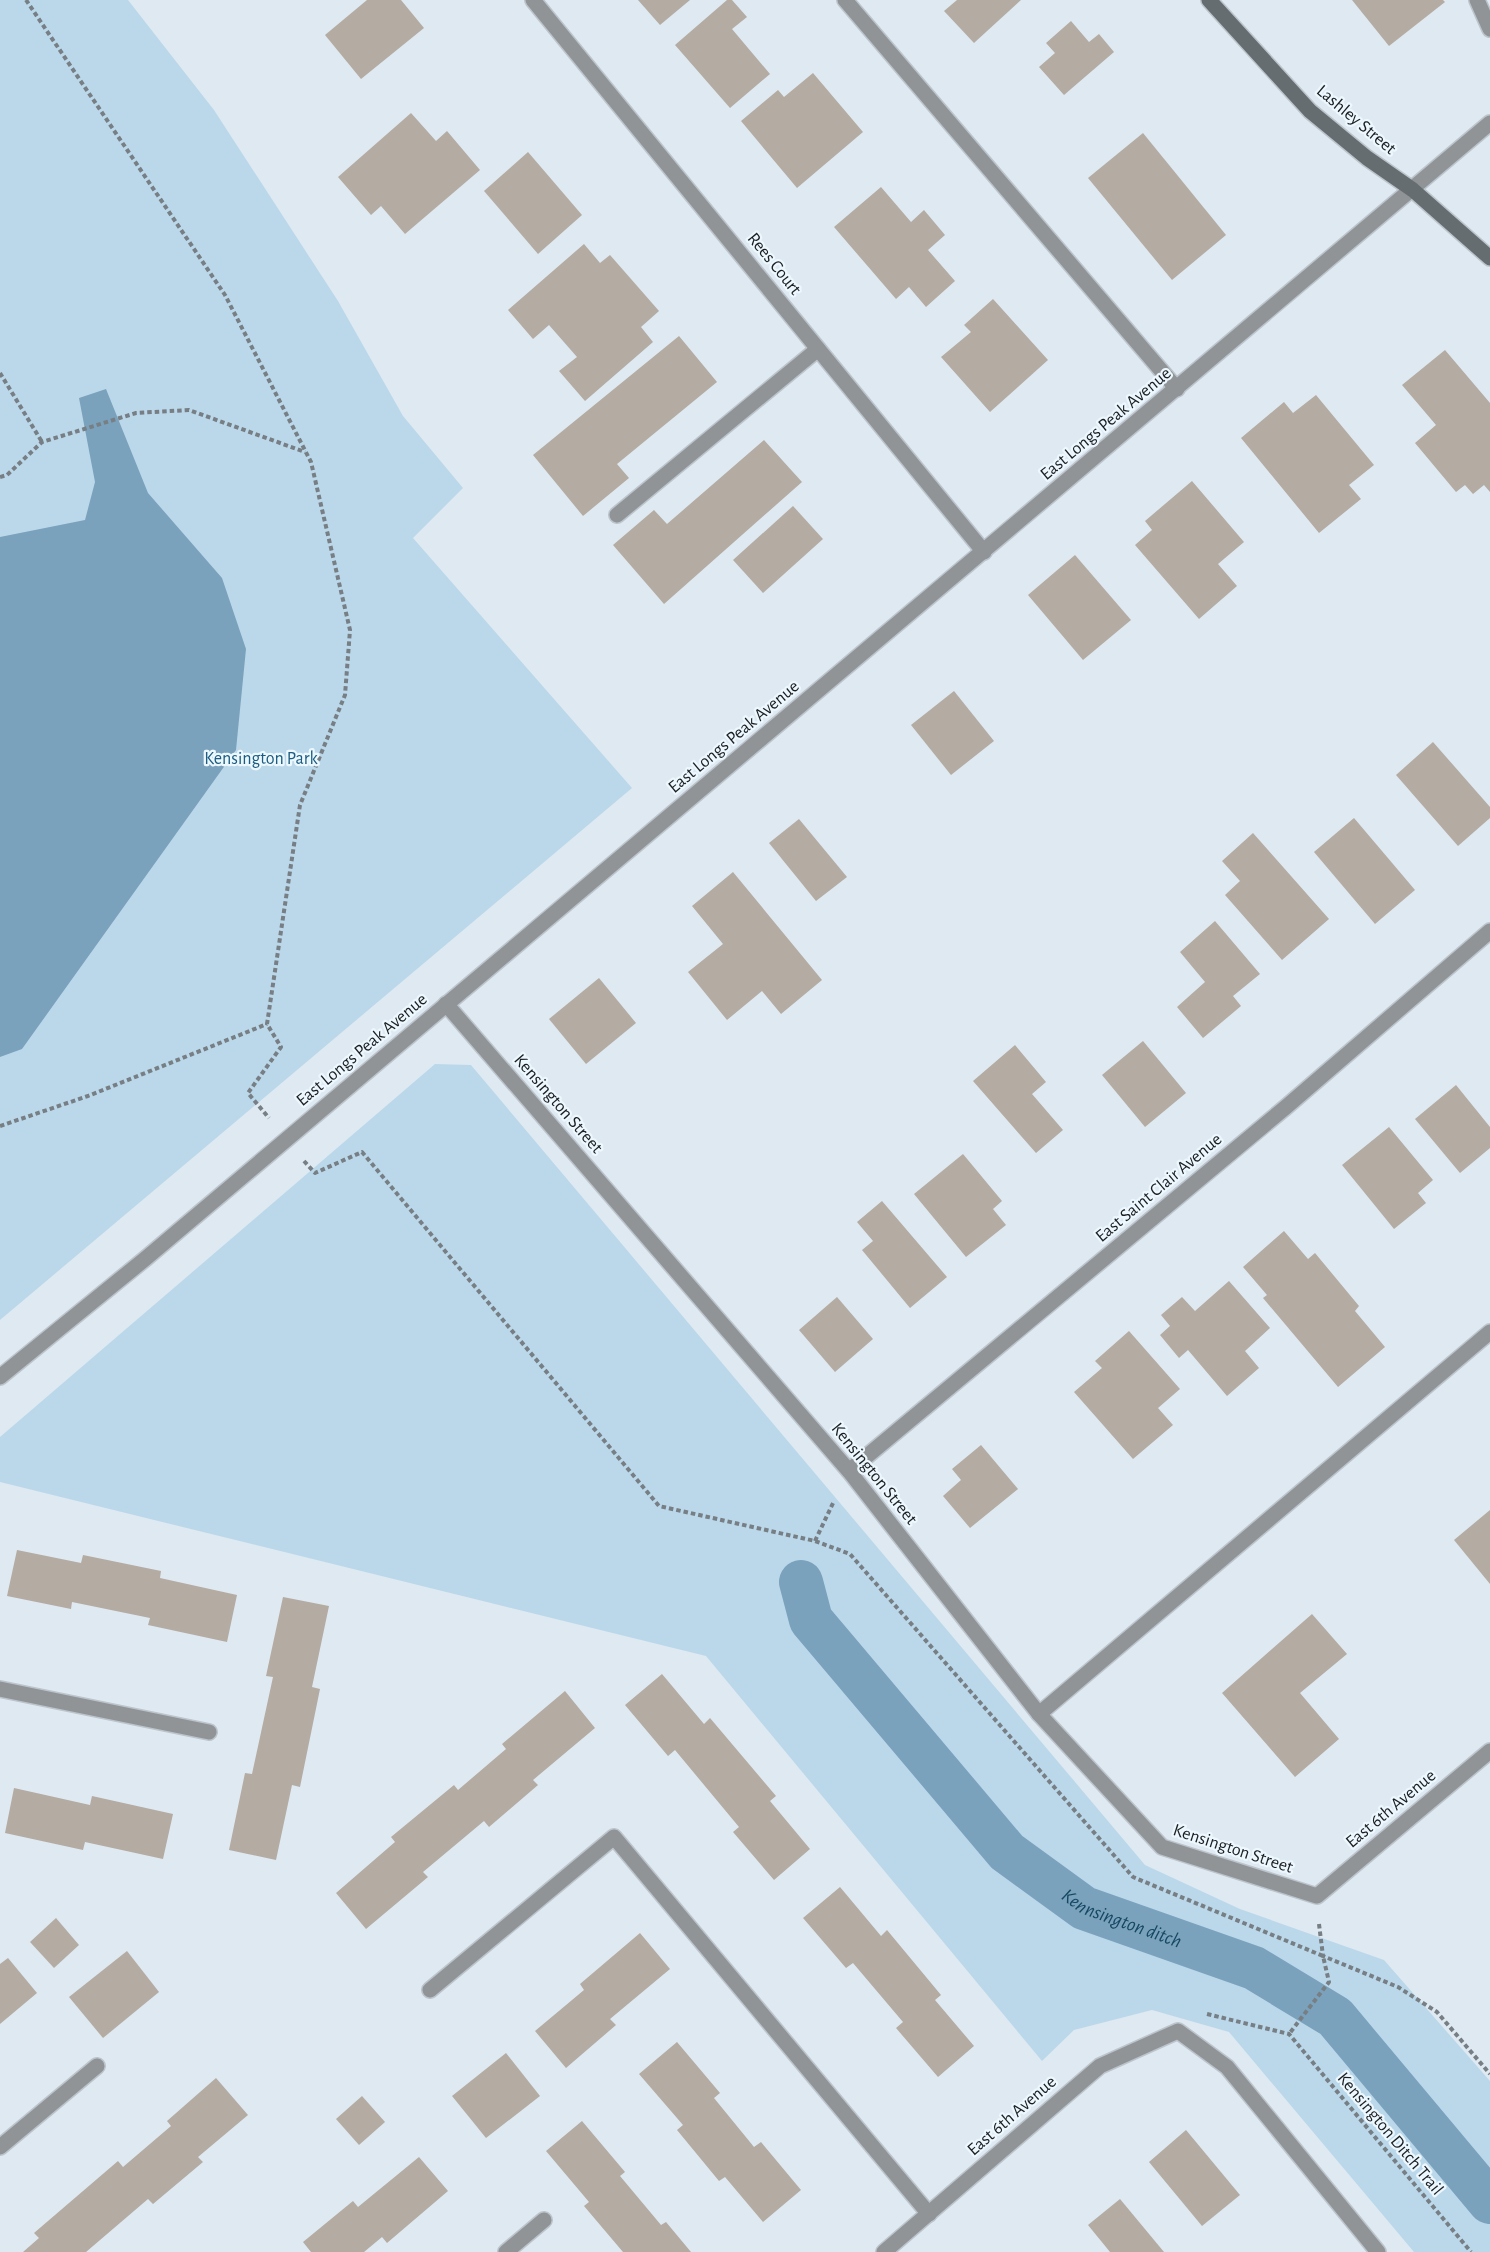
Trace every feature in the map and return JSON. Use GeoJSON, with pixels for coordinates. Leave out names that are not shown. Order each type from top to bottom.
{"type":"FeatureCollection","features":[{"type":"Feature","properties":{"kind":"main road","name":"Lashley Street"},"geometry":{"type":"LineString","coordinates":[[1209,0],[1310,111],[1367,158],[1413,190],[1490,258]]}},
{"type":"Feature","properties":{"kind":"street","name":"Rees Court"},"geometry":{"type":"LineString","coordinates":[[533,0],[984,552]]}},
{"type":"Feature","properties":{"kind":"street"},"geometry":{"type":"LineString","coordinates":[[845,0],[1177,389]]}},
{"type":"Feature","properties":{"kind":"street"},"geometry":{"type":"LineString","coordinates":[[1477,0],[1490,29]]}},
{"type":"Feature","properties":{"kind":"street","name":"East Longs Peak Avenue"},"geometry":{"type":"LineString","coordinates":[[0,1377],[102,1295],[1490,123]]}},
{"type":"Feature","properties":{"kind":"street"},"geometry":{"type":"LineString","coordinates":[[617,515],[818,349]]}},
{"type":"Feature","properties":{"kind":"street","name":"East Saint Clair Avenue"},"geometry":{"type":"LineString","coordinates":[[849,1471],[1286,1107],[1490,931]]}},
{"type":"Feature","properties":{"kind":"street","name":"Kensington Street"},"geometry":{"type":"LineString","coordinates":[[446,1004],[849,1471],[1039,1714],[1162,1847],[1317,1896]]}},
{"type":"Feature","properties":{"kind":"street"},"geometry":{"type":"LineString","coordinates":[[1039,1714],[1490,1332]]}},
{"type":"Feature","properties":{"kind":"street"},"geometry":{"type":"LineString","coordinates":[[0,1689],[209,1732]]}},
{"type":"Feature","properties":{"kind":"street","name":"East 6th Avenue"},"geometry":{"type":"LineString","coordinates":[[1317,1896],[1490,1751]]}},
{"type":"Feature","properties":{"kind":"street"},"geometry":{"type":"LineString","coordinates":[[430,1990],[614,1837],[929,2214]]}},
{"type":"Feature","properties":{"kind":"street"},"geometry":{"type":"LineString","coordinates":[[1178,2031],[1227,2067],[1378,2252]]}},
{"type":"Feature","properties":{"kind":"street","name":"East 6th Avenue"},"geometry":{"type":"LineString","coordinates":[[885,2252],[1100,2066],[1178,2031]]}},
{"type":"Feature","properties":{"kind":"street"},"geometry":{"type":"LineString","coordinates":[[0,2147],[97,2066]]}},
{"type":"Feature","properties":{"kind":"street"},"geometry":{"type":"LineString","coordinates":[[506,2252],[544,2220]]}},
{"type":"Feature","properties":{"kind":"path"},"geometry":{"type":"LineString","coordinates":[[0,373],[42,442]]}},
{"type":"Feature","properties":{"kind":"path"},"geometry":{"type":"LineString","coordinates":[[0,477],[7,475],[42,442],[136,413],[189,410],[305,452]]}},
{"type":"Feature","properties":{"kind":"path"},"geometry":{"type":"LineString","coordinates":[[0,1126],[88,1096],[267,1024]]}},
{"type":"Feature","properties":{"kind":"path"},"geometry":{"type":"LineString","coordinates":[[815,1541],[849,1471]]}},
{"type":"Feature","properties":{"kind":"path"},"geometry":{"type":"LineString","coordinates":[[1323,1956],[1398,1987],[1437,2012],[1490,2074]]}},
{"type":"Feature","properties":{"kind":"path"},"geometry":{"type":"LineString","coordinates":[[1178,2031],[1205,2013],[1288,2034],[1329,1982]]}},
{"type":"Feature","properties":{"kind":"path","name":"Kensington Ditch Trail"},"geometry":{"type":"LineString","coordinates":[[1288,2034],[1471,2252]]}},
{"type":"Feature","properties":{"kind":"green space","name":"Kensington Park"},"geometry":{"type":"Polygon","coordinates":[[[0,0],[128,0],[214,110],[338,301],[403,416],[463,488],[413,538],[632,788],[0,1320],[0,0]]]}},
{"type":"Feature","properties":{"kind":"green space"},"geometry":{"type":"Polygon","coordinates":[[[435,1064],[471,1065],[1145,1865],[1240,1909],[1384,1960],[1490,2081],[1490,2252],[1414,2252],[1229,2032],[1152,2010],[1074,2030],[1042,2061],[706,1656],[0,1482],[0,1437],[435,1064]]]}},
{"type":"Feature","properties":{"kind":"shaded area"},"geometry":{"type":"Polygon","coordinates":[[[106,389],[148,493],[222,578],[246,649],[236,750],[22,1049],[0,1057],[0,537],[85,520],[95,482],[79,398],[106,389]]]}},
{"type":"Feature","properties":{"kind":"building"},"geometry":{"type":"Polygon","coordinates":[[[367,0],[401,0],[424,28],[361,79],[325,35],[367,0]]]}},
{"type":"Feature","properties":{"kind":"building"},"geometry":{"type":"Polygon","coordinates":[[[638,0],[690,0],[660,25],[638,0]]]}},
{"type":"Feature","properties":{"kind":"building"},"geometry":{"type":"Polygon","coordinates":[[[727,0],[732,0],[747,17],[732,29],[770,74],[730,108],[675,45],[727,0]]]}},
{"type":"Feature","properties":{"kind":"building"},"geometry":{"type":"Polygon","coordinates":[[[957,0],[1021,0],[974,43],[944,11],[957,0]]]}},
{"type":"Feature","properties":{"kind":"building"},"geometry":{"type":"Polygon","coordinates":[[[1352,0],[1443,0],[1445,2],[1389,46],[1352,0]]]}},
{"type":"Feature","properties":{"kind":"building"},"geometry":{"type":"Polygon","coordinates":[[[1071,21],[1089,42],[1099,34],[1114,52],[1064,95],[1039,67],[1055,53],[1046,43],[1071,21]]]}},
{"type":"Feature","properties":{"kind":"building"},"geometry":{"type":"Polygon","coordinates":[[[813,73],[863,132],[797,188],[741,121],[778,90],[784,97],[813,73]]]}},
{"type":"Feature","properties":{"kind":"building"},"geometry":{"type":"Polygon","coordinates":[[[411,113],[436,141],[447,131],[480,170],[405,234],[381,206],[371,215],[338,177],[411,113]]]}},
{"type":"Feature","properties":{"kind":"building"},"geometry":{"type":"Polygon","coordinates":[[[1143,133],[1226,235],[1172,280],[1088,178],[1143,133]]]}},
{"type":"Feature","properties":{"kind":"building"},"geometry":{"type":"Polygon","coordinates":[[[528,152],[582,215],[538,254],[484,191],[528,152]]]}},
{"type":"Feature","properties":{"kind":"building"},"geometry":{"type":"Polygon","coordinates":[[[881,187],[911,222],[924,210],[945,235],[928,250],[955,281],[926,307],[909,287],[896,299],[834,227],[881,187]]]}},
{"type":"Feature","properties":{"kind":"building"},"geometry":{"type":"Polygon","coordinates":[[[584,244],[600,263],[610,255],[659,311],[641,327],[653,342],[585,401],[559,371],[577,357],[549,325],[533,339],[508,310],[584,244]]]}},
{"type":"Feature","properties":{"kind":"building"},"geometry":{"type":"Polygon","coordinates":[[[993,299],[1048,360],[990,412],[941,357],[971,332],[964,325],[993,299]]]}},
{"type":"Feature","properties":{"kind":"building"},"geometry":{"type":"Polygon","coordinates":[[[679,336],[717,382],[617,464],[629,478],[583,516],[533,455],[679,336]]]}},
{"type":"Feature","properties":{"kind":"building"},"geometry":{"type":"Polygon","coordinates":[[[1445,350],[1490,403],[1490,492],[1484,485],[1473,494],[1465,485],[1456,492],[1415,443],[1436,425],[1402,385],[1445,350]]]}},
{"type":"Feature","properties":{"kind":"building"},"geometry":{"type":"Polygon","coordinates":[[[1316,395],[1374,465],[1349,485],[1361,499],[1319,533],[1241,438],[1284,402],[1293,413],[1316,395]]]}},
{"type":"Feature","properties":{"kind":"building"},"geometry":{"type":"Polygon","coordinates":[[[764,440],[802,482],[664,604],[613,545],[654,510],[667,524],[764,440]]]}},
{"type":"Feature","properties":{"kind":"building"},"geometry":{"type":"Polygon","coordinates":[[[1192,481],[1244,542],[1218,564],[1237,586],[1199,619],[1135,545],[1152,530],[1145,521],[1192,481]]]}},
{"type":"Feature","properties":{"kind":"building"},"geometry":{"type":"Polygon","coordinates":[[[793,506],[823,539],[763,593],[733,560],[793,506]]]}},
{"type":"Feature","properties":{"kind":"building"},"geometry":{"type":"Polygon","coordinates":[[[1075,555],[1131,620],[1083,660],[1028,595],[1075,555]]]}},
{"type":"Feature","properties":{"kind":"building"},"geometry":{"type":"Polygon","coordinates":[[[954,691],[994,741],[951,775],[911,725],[954,691]]]}},
{"type":"Feature","properties":{"kind":"building"},"geometry":{"type":"Polygon","coordinates":[[[1433,742],[1490,807],[1490,818],[1458,846],[1396,775],[1433,742]]]}},
{"type":"Feature","properties":{"kind":"building"},"geometry":{"type":"Polygon","coordinates":[[[1354,818],[1415,890],[1375,924],[1314,852],[1354,818]]]}},
{"type":"Feature","properties":{"kind":"building"},"geometry":{"type":"Polygon","coordinates":[[[799,819],[847,877],[816,901],[769,843],[799,819]]]}},
{"type":"Feature","properties":{"kind":"building"},"geometry":{"type":"Polygon","coordinates":[[[1253,833],[1329,919],[1282,960],[1225,895],[1240,881],[1222,861],[1253,833]]]}},
{"type":"Feature","properties":{"kind":"building"},"geometry":{"type":"Polygon","coordinates":[[[733,872],[822,980],[781,1014],[762,991],[727,1020],[688,972],[723,944],[692,906],[733,872]]]}},
{"type":"Feature","properties":{"kind":"building"},"geometry":{"type":"Polygon","coordinates":[[[1215,921],[1260,974],[1233,996],[1241,1006],[1203,1038],[1177,1007],[1205,982],[1180,952],[1215,921]]]}},
{"type":"Feature","properties":{"kind":"building"},"geometry":{"type":"Polygon","coordinates":[[[599,978],[636,1023],[586,1064],[549,1019],[599,978]]]}},
{"type":"Feature","properties":{"kind":"building"},"geometry":{"type":"Polygon","coordinates":[[[1143,1041],[1186,1093],[1145,1127],[1102,1075],[1143,1041]]]}},
{"type":"Feature","properties":{"kind":"building"},"geometry":{"type":"Polygon","coordinates":[[[1015,1045],[1046,1082],[1032,1094],[1063,1130],[1036,1153],[973,1081],[1015,1045]]]}},
{"type":"Feature","properties":{"kind":"building"},"geometry":{"type":"Polygon","coordinates":[[[1456,1085],[1490,1127],[1490,1148],[1460,1173],[1415,1119],[1456,1085]]]}},
{"type":"Feature","properties":{"kind":"building"},"geometry":{"type":"Polygon","coordinates":[[[1389,1127],[1433,1180],[1418,1193],[1426,1203],[1394,1229],[1342,1165],[1389,1127]]]}},
{"type":"Feature","properties":{"kind":"building"},"geometry":{"type":"Polygon","coordinates":[[[963,1154],[1002,1201],[993,1209],[1006,1225],[966,1257],[914,1194],[963,1154]]]}},
{"type":"Feature","properties":{"kind":"building"},"geometry":{"type":"Polygon","coordinates":[[[882,1201],[947,1277],[910,1308],[862,1250],[873,1241],[857,1222],[882,1201]]]}},
{"type":"Feature","properties":{"kind":"building"},"geometry":{"type":"Polygon","coordinates":[[[1284,1231],[1308,1259],[1315,1253],[1359,1306],[1355,1311],[1385,1347],[1338,1387],[1263,1298],[1267,1295],[1243,1267],[1284,1231]]]}},
{"type":"Feature","properties":{"kind":"building"},"geometry":{"type":"Polygon","coordinates":[[[1229,1281],[1270,1328],[1245,1351],[1259,1368],[1227,1396],[1188,1350],[1179,1358],[1160,1335],[1170,1326],[1161,1315],[1182,1297],[1195,1311],[1229,1281]]]}},
{"type":"Feature","properties":{"kind":"building"},"geometry":{"type":"Polygon","coordinates":[[[837,1297],[873,1339],[835,1372],[799,1330],[837,1297]]]}},
{"type":"Feature","properties":{"kind":"building"},"geometry":{"type":"Polygon","coordinates":[[[1129,1331],[1180,1389],[1158,1408],[1173,1425],[1133,1459],[1074,1392],[1102,1368],[1095,1361],[1129,1331]]]}},
{"type":"Feature","properties":{"kind":"building"},"geometry":{"type":"Polygon","coordinates":[[[981,1445],[1018,1489],[970,1528],[943,1496],[961,1480],[952,1469],[981,1445]]]}},
{"type":"Feature","properties":{"kind":"building"},"geometry":{"type":"Polygon","coordinates":[[[1490,1510],[1490,1584],[1454,1540],[1490,1510]]]}},
{"type":"Feature","properties":{"kind":"building"},"geometry":{"type":"Polygon","coordinates":[[[17,1550],[81,1563],[83,1555],[161,1571],[160,1578],[237,1595],[227,1642],[148,1625],[150,1618],[72,1602],[71,1609],[7,1596],[17,1550]]]}},
{"type":"Feature","properties":{"kind":"building"},"geometry":{"type":"Polygon","coordinates":[[[283,1597],[329,1606],[312,1687],[320,1689],[300,1787],[292,1785],[276,1860],[229,1850],[245,1773],[252,1774],[273,1677],[266,1676],[283,1597]]]}},
{"type":"Feature","properties":{"kind":"building"},"geometry":{"type":"Polygon","coordinates":[[[1312,1614],[1347,1654],[1300,1693],[1339,1739],[1295,1777],[1222,1693],[1312,1614]]]}},
{"type":"Feature","properties":{"kind":"building"},"geometry":{"type":"Polygon","coordinates":[[[662,1674],[704,1724],[710,1718],[776,1796],[770,1801],[810,1849],[774,1880],[733,1832],[739,1827],[675,1750],[668,1756],[625,1705],[662,1674]]]}},
{"type":"Feature","properties":{"kind":"building"},"geometry":{"type":"Polygon","coordinates":[[[565,1691],[595,1728],[533,1780],[538,1785],[489,1827],[484,1821],[423,1872],[428,1877],[366,1929],[336,1893],[395,1842],[391,1837],[454,1785],[458,1790],[506,1749],[502,1744],[565,1691]]]}},
{"type":"Feature","properties":{"kind":"building"},"geometry":{"type":"Polygon","coordinates":[[[14,1788],[90,1805],[92,1796],[173,1814],[163,1859],[85,1842],[83,1850],[5,1833],[14,1788]]]}},
{"type":"Feature","properties":{"kind":"building"},"geometry":{"type":"Polygon","coordinates":[[[840,1887],[881,1936],[887,1930],[941,1995],[935,2000],[974,2046],[938,2077],[896,2028],[903,2022],[853,1963],[846,1968],[803,1918],[840,1887]]]}},
{"type":"Feature","properties":{"kind":"building"},"geometry":{"type":"Polygon","coordinates":[[[56,1918],[79,1945],[54,1968],[30,1942],[56,1918]]]}},
{"type":"Feature","properties":{"kind":"building"},"geometry":{"type":"Polygon","coordinates":[[[640,1933],[670,1969],[610,2019],[616,2025],[566,2068],[535,2031],[584,1990],[580,1984],[640,1933]]]}},
{"type":"Feature","properties":{"kind":"building"},"geometry":{"type":"Polygon","coordinates":[[[127,1951],[159,1992],[103,2038],[69,1997],[127,1951]]]}},
{"type":"Feature","properties":{"kind":"building"},"geometry":{"type":"Polygon","coordinates":[[[8,1958],[37,1993],[0,2024],[0,1964],[8,1958]]]}},
{"type":"Feature","properties":{"kind":"building"},"geometry":{"type":"Polygon","coordinates":[[[677,2042],[720,2093],[714,2098],[754,2147],[761,2142],[801,2190],[763,2222],[725,2177],[719,2181],[677,2130],[683,2125],[639,2074],[677,2042]]]}},
{"type":"Feature","properties":{"kind":"building"},"geometry":{"type":"Polygon","coordinates":[[[506,2053],[540,2096],[486,2138],[452,2096],[506,2053]]]}},
{"type":"Feature","properties":{"kind":"building"},"geometry":{"type":"Polygon","coordinates":[[[216,2078],[248,2115],[198,2157],[203,2162],[153,2204],[148,2199],[86,2252],[23,2252],[39,2238],[34,2233],[118,2161],[123,2167],[171,2126],[167,2121],[216,2078]]]}},
{"type":"Feature","properties":{"kind":"building"},"geometry":{"type":"Polygon","coordinates":[[[362,2096],[385,2122],[359,2145],[336,2119],[362,2096]]]}},
{"type":"Feature","properties":{"kind":"building"},"geometry":{"type":"Polygon","coordinates":[[[582,2121],[625,2172],[620,2176],[661,2225],[666,2222],[691,2252],[623,2252],[584,2206],[589,2202],[546,2151],[582,2121]]]}},
{"type":"Feature","properties":{"kind":"building"},"geometry":{"type":"Polygon","coordinates":[[[1186,2130],[1240,2195],[1202,2226],[1149,2162],[1186,2130]]]}},
{"type":"Feature","properties":{"kind":"building"},"geometry":{"type":"Polygon","coordinates":[[[419,2157],[448,2191],[387,2243],[382,2237],[364,2252],[311,2252],[303,2242],[353,2201],[358,2207],[419,2157]]]}},
{"type":"Feature","properties":{"kind":"building"},"geometry":{"type":"Polygon","coordinates":[[[1120,2199],[1164,2252],[1110,2252],[1088,2225],[1120,2199]]]}},
{"type":"Feature","properties":{"kind":"waterway","name":"Kennsington ditch"},"geometry":{"type":"LineString","coordinates":[[801,1582],[811,1620],[1007,1852],[1084,1908],[1254,1968],[1335,2017],[1490,2202]]}}]}
